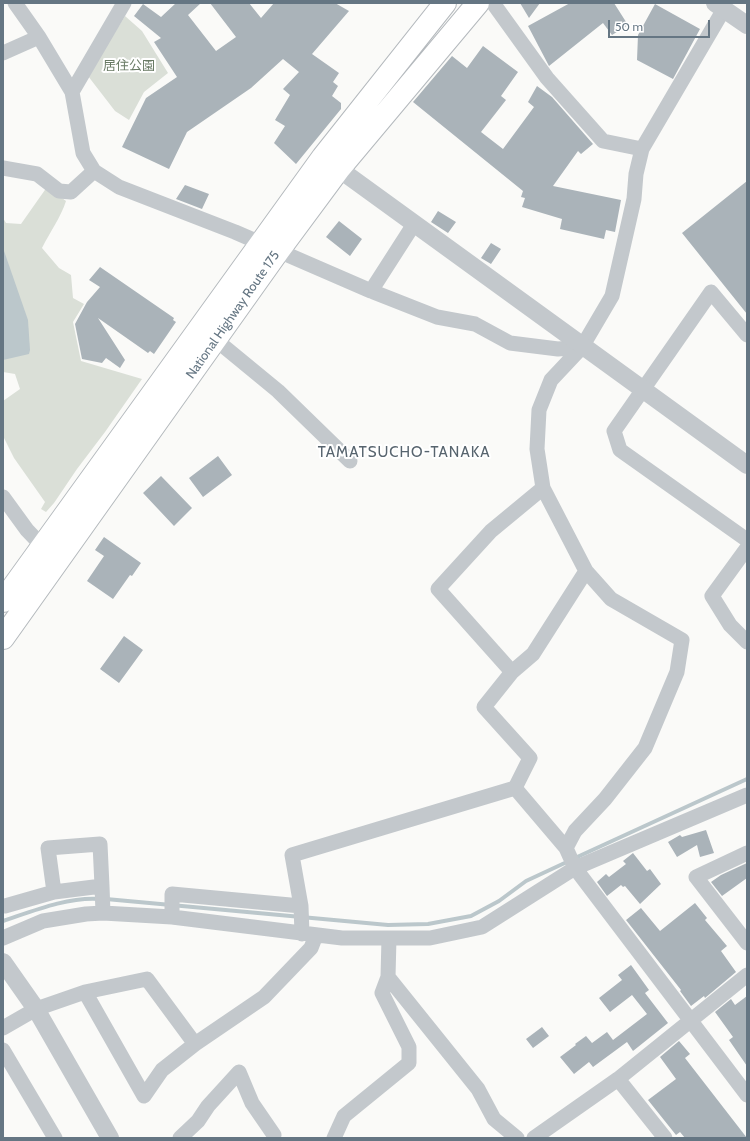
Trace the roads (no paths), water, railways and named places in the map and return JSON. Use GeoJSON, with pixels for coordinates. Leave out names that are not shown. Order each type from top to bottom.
{"type":"FeatureCollection","features":[{"type":"Feature","properties":{"kind":"highway","name":"National Highway Route 175"},"geometry":{"type":"LineString","coordinates":[[3,601],[41,546],[270,246],[445,3]]}},
{"type":"Feature","properties":{"kind":"highway","name":"National Highway Route 175"},"geometry":{"type":"LineString","coordinates":[[331,163],[478,3]]}},
{"type":"Feature","properties":{"kind":"highway","name":"National Highway Route 175"},"geometry":{"type":"LineString","coordinates":[[3,638],[216,340],[270,246]]}},
{"type":"Feature","properties":{"kind":"street"},"geometry":{"type":"LineString","coordinates":[[15,3],[39,37],[72,92],[83,153],[94,171],[119,187],[270,246],[371,291],[437,317],[475,324],[510,343],[558,349],[582,347]]}},
{"type":"Feature","properties":{"kind":"street"},"geometry":{"type":"LineString","coordinates":[[72,92],[124,3]]}},
{"type":"Feature","properties":{"kind":"street"},"geometry":{"type":"LineString","coordinates":[[493,3],[547,78],[604,141],[642,149]]}},
{"type":"Feature","properties":{"kind":"street"},"geometry":{"type":"LineString","coordinates":[[566,848],[575,831],[605,799],[645,748],[677,672],[682,640],[611,599],[586,571],[543,488],[537,449],[539,410],[551,380],[582,347],[612,296],[634,199],[636,174],[642,149],[720,6],[745,20]]}},
{"type":"Feature","properties":{"kind":"street"},"geometry":{"type":"LineString","coordinates":[[3,53],[39,37]]}},
{"type":"Feature","properties":{"kind":"street"},"geometry":{"type":"LineString","coordinates":[[331,163],[582,347],[747,465]]}},
{"type":"Feature","properties":{"kind":"street"},"geometry":{"type":"LineString","coordinates":[[3,168],[37,174],[59,190],[71,192],[94,171]]}},
{"type":"Feature","properties":{"kind":"street"},"geometry":{"type":"LineString","coordinates":[[371,291],[414,224]]}},
{"type":"Feature","properties":{"kind":"street"},"geometry":{"type":"LineString","coordinates":[[747,335],[711,292],[614,431],[620,450],[747,540]]}},
{"type":"Feature","properties":{"kind":"street"},"geometry":{"type":"LineString","coordinates":[[216,340],[278,392],[350,461]]}},
{"type":"Feature","properties":{"kind":"street"},"geometry":{"type":"LineString","coordinates":[[512,672],[438,589],[491,532],[543,488]]}},
{"type":"Feature","properties":{"kind":"street"},"geometry":{"type":"LineString","coordinates":[[3,497],[27,530],[58,562]]}},
{"type":"Feature","properties":{"kind":"street"},"geometry":{"type":"LineString","coordinates":[[747,548],[712,596],[730,625],[747,642]]}},
{"type":"Feature","properties":{"kind":"street"},"geometry":{"type":"LineString","coordinates":[[85,992],[144,1096],[162,1070],[195,1044],[264,997],[311,948],[301,906],[292,855],[516,788],[530,758],[484,707],[512,672],[533,654],[586,571]]}},
{"type":"Feature","properties":{"kind":"street"},"geometry":{"type":"LineString","coordinates":[[516,788],[566,848],[575,868],[747,1095]]}},
{"type":"Feature","properties":{"kind":"street"},"geometry":{"type":"LineString","coordinates":[[3,938],[43,921],[86,914],[103,913],[172,917],[342,938],[430,938],[482,927],[575,868],[747,795]]}},
{"type":"Feature","properties":{"kind":"street"},"geometry":{"type":"LineString","coordinates":[[54,892],[48,848],[100,844],[103,913]]}},
{"type":"Feature","properties":{"kind":"street"},"geometry":{"type":"LineString","coordinates":[[747,853],[696,877],[747,943]]}},
{"type":"Feature","properties":{"kind":"street"},"geometry":{"type":"LineString","coordinates":[[5,906],[54,892],[102,886]]}},
{"type":"Feature","properties":{"kind":"street"},"geometry":{"type":"LineString","coordinates":[[172,917],[172,894],[301,906]]}},
{"type":"Feature","properties":{"kind":"street"},"geometry":{"type":"LineString","coordinates":[[334,1138],[344,1116],[409,1063],[409,1047],[382,993],[388,976],[389,938]]}},
{"type":"Feature","properties":{"kind":"street"},"geometry":{"type":"LineString","coordinates":[[3,962],[36,1009],[110,1138]]}},
{"type":"Feature","properties":{"kind":"street"},"geometry":{"type":"LineString","coordinates":[[534,1138],[618,1078],[747,975]]}},
{"type":"Feature","properties":{"kind":"street"},"geometry":{"type":"LineString","coordinates":[[388,976],[478,1089],[494,1118],[517,1138]]}},
{"type":"Feature","properties":{"kind":"street"},"geometry":{"type":"LineString","coordinates":[[3,1028],[36,1009],[85,992],[146,979],[195,1044]]}},
{"type":"Feature","properties":{"kind":"street"},"geometry":{"type":"LineString","coordinates":[[3,1050],[56,1138]]}},
{"type":"Feature","properties":{"kind":"street"},"geometry":{"type":"LineString","coordinates":[[180,1138],[198,1121],[208,1106],[239,1072],[252,1103],[274,1135]]}},
{"type":"Feature","properties":{"kind":"street"},"geometry":{"type":"LineString","coordinates":[[618,1078],[665,1138]]}},
{"type":"Feature","properties":{"kind":"waterway"},"geometry":{"type":"LineString","coordinates":[[575,858],[747,779]]}},
{"type":"Feature","properties":{"kind":"waterway"},"geometry":{"type":"LineString","coordinates":[[106,899],[388,925],[428,924],[471,916],[499,901],[526,881],[569,861]]}},
{"type":"Feature","properties":{"kind":"waterway"},"geometry":{"type":"LineString","coordinates":[[3,921],[62,902],[99,899]]}},
{"type":"Feature","properties":{"kind":"district","name":"TAMATSUCHO-TANAKA"},"geometry":{"type":"Point","coordinates":[404,453]}},
{"type":"Feature","properties":{"kind":"park label","name":"居住公園"},"geometry":{"type":"Point","coordinates":[129,66]}}]}
